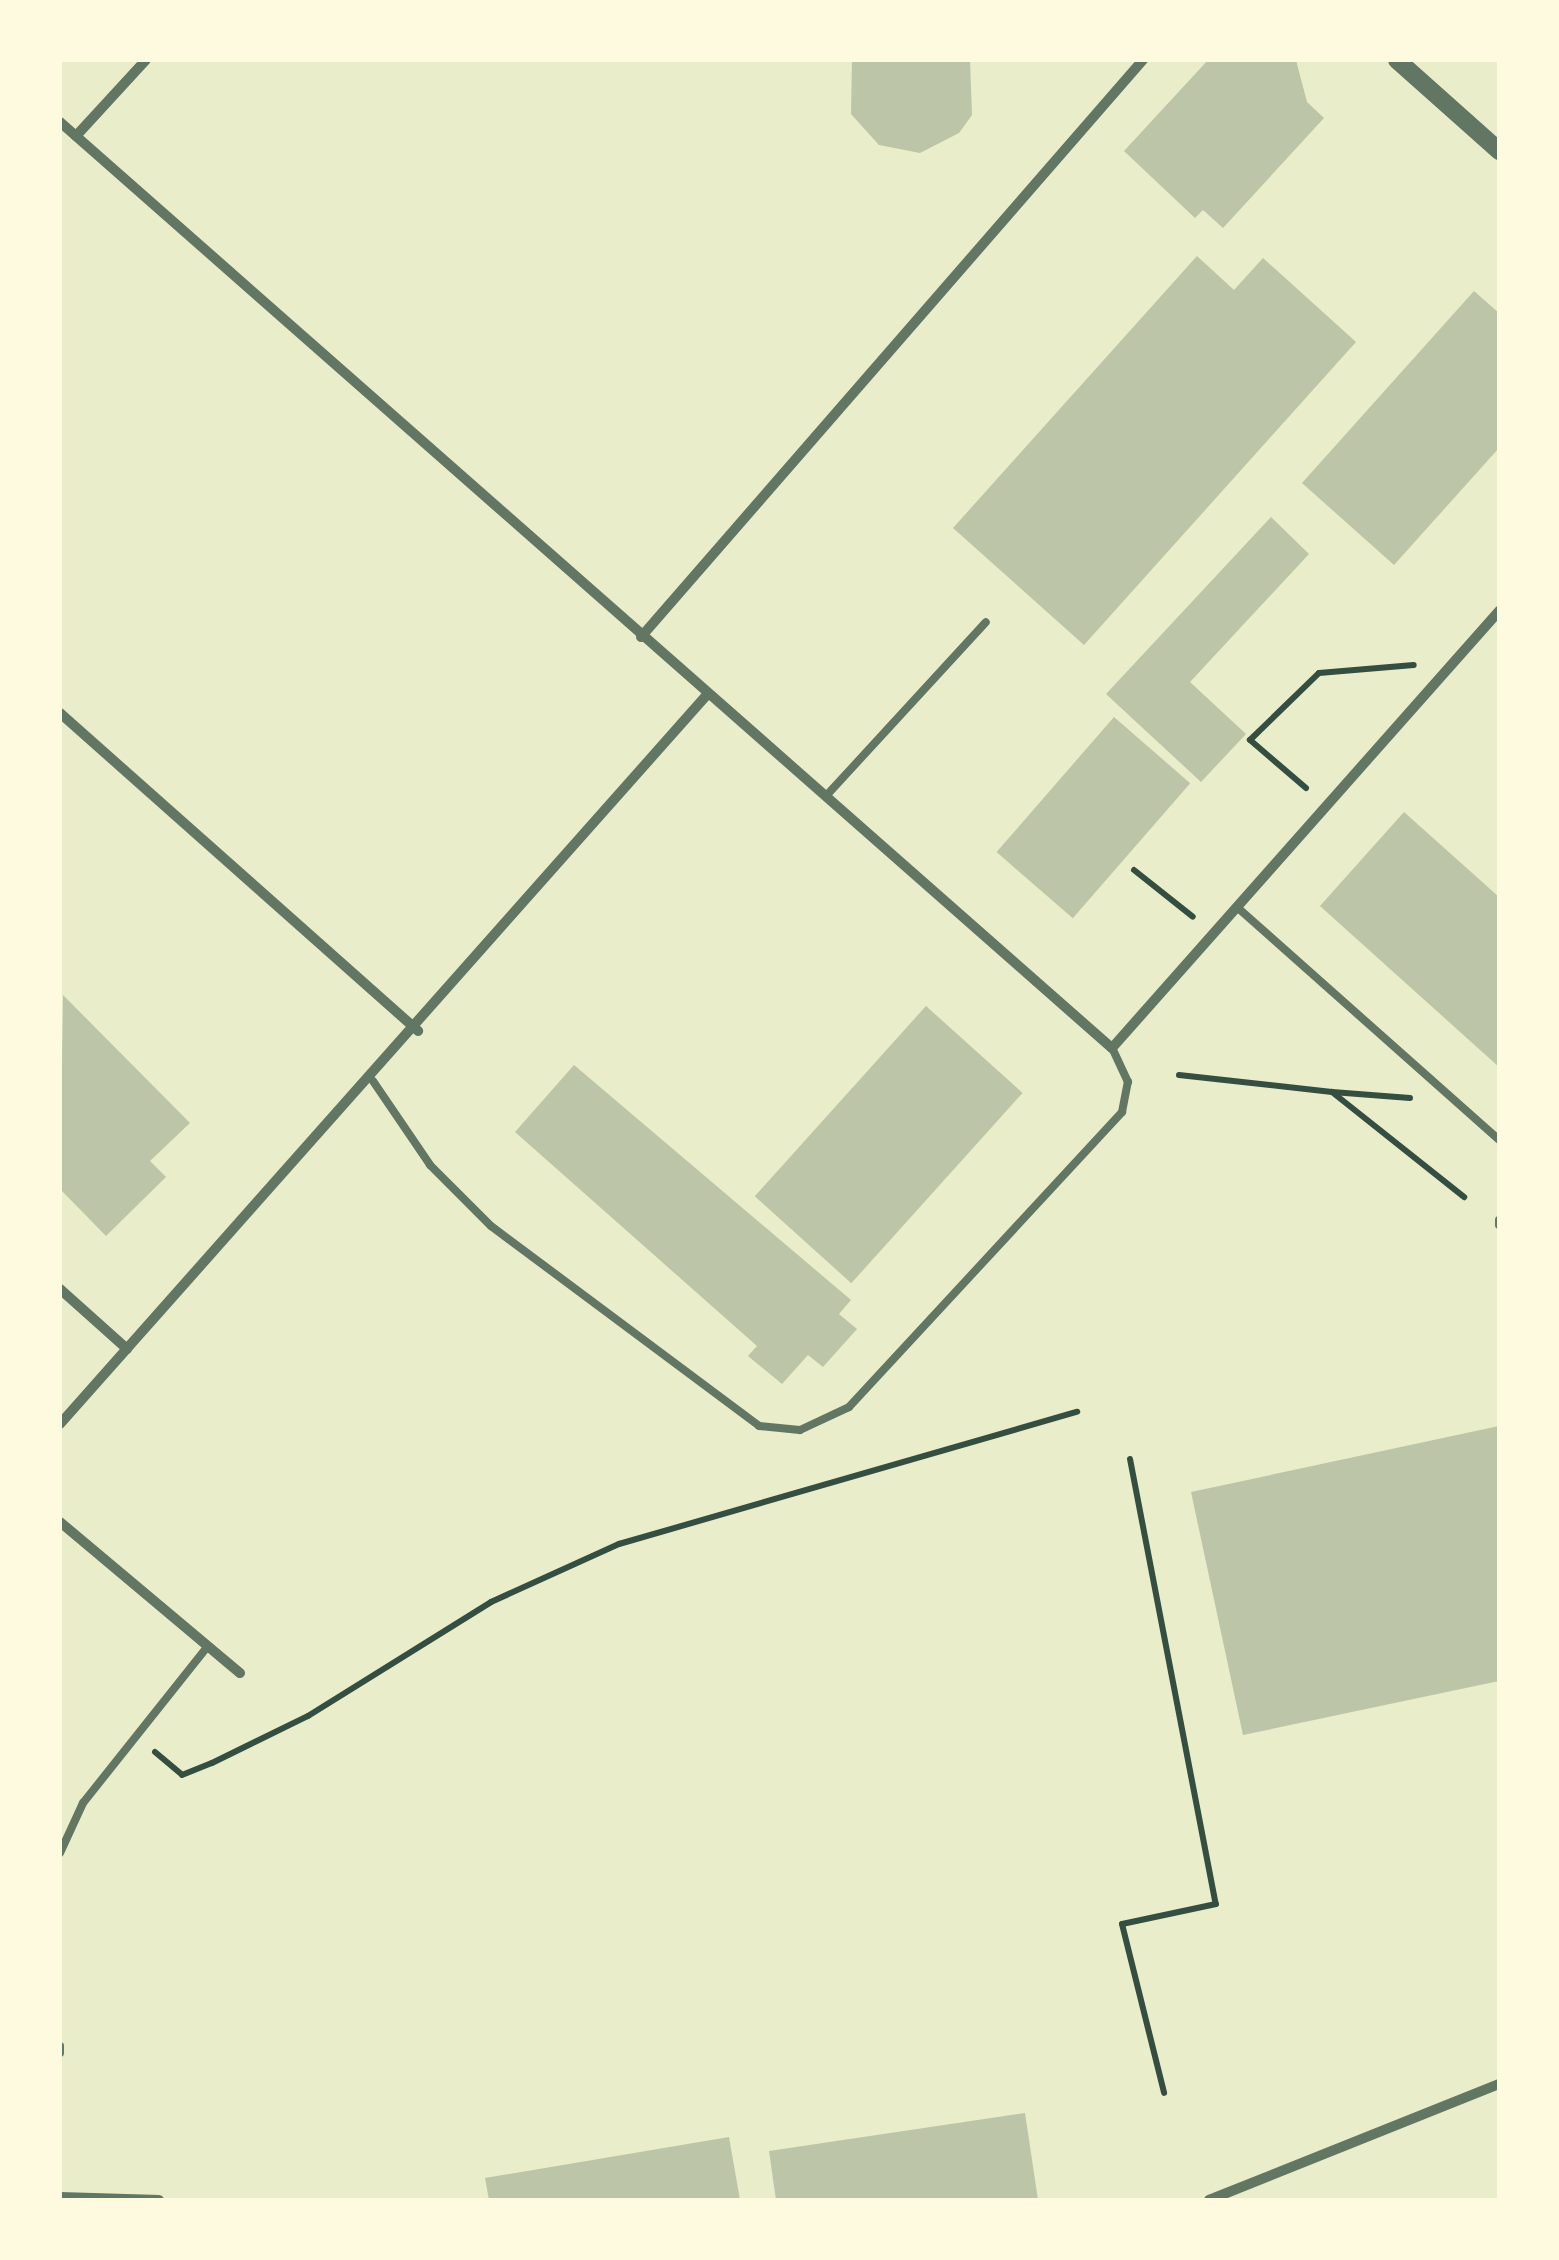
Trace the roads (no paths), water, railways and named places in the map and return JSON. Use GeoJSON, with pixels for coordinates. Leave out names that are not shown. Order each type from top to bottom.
{"type":"FeatureCollection","features":[{"type":"Feature","properties":{"kind":"street"},"geometry":{"type":"LineString","coordinates":[[76,136],[146,60]]}},
{"type":"Feature","properties":{"kind":"street"},"geometry":{"type":"LineString","coordinates":[[641,636],[1143,60]]}},
{"type":"Feature","properties":{"kind":"street"},"geometry":{"type":"LineString","coordinates":[[1396,60],[1499,151]]}},
{"type":"Feature","properties":{"kind":"street"},"geometry":{"type":"LineString","coordinates":[[60,122],[706,696],[826,796],[1112,1048],[1499,611]]}},
{"type":"Feature","properties":{"kind":"street"},"geometry":{"type":"LineString","coordinates":[[60,1424],[418,1031],[706,696]]}},
{"type":"Feature","properties":{"kind":"street"},"geometry":{"type":"LineString","coordinates":[[60,713],[418,1031]]}},
{"type":"Feature","properties":{"kind":"street"},"geometry":{"type":"LineString","coordinates":[[60,1289],[126,1349]]}},
{"type":"Feature","properties":{"kind":"street"},"geometry":{"type":"LineString","coordinates":[[60,1522],[240,1673]]}},
{"type":"Feature","properties":{"kind":"street"},"geometry":{"type":"LineString","coordinates":[[1209,2200],[1499,2084]]}},
{"type":"Feature","properties":{"kind":"street"},"geometry":{"type":"LineString","coordinates":[[60,2196],[160,2200]]}},
{"type":"Feature","properties":{"kind":"lane"},"geometry":{"type":"LineString","coordinates":[[826,796],[986,622]]}},
{"type":"Feature","properties":{"kind":"lane"},"geometry":{"type":"LineString","coordinates":[[1238,908],[1499,1140]]}},
{"type":"Feature","properties":{"kind":"lane"},"geometry":{"type":"LineString","coordinates":[[373,1080],[430,1165],[491,1226],[759,1426],[800,1430],[850,1407],[1122,1112],[1128,1082],[1112,1048]]}},
{"type":"Feature","properties":{"kind":"lane"},"geometry":{"type":"LineString","coordinates":[[60,1852],[83,1803],[208,1646]]}}]}
